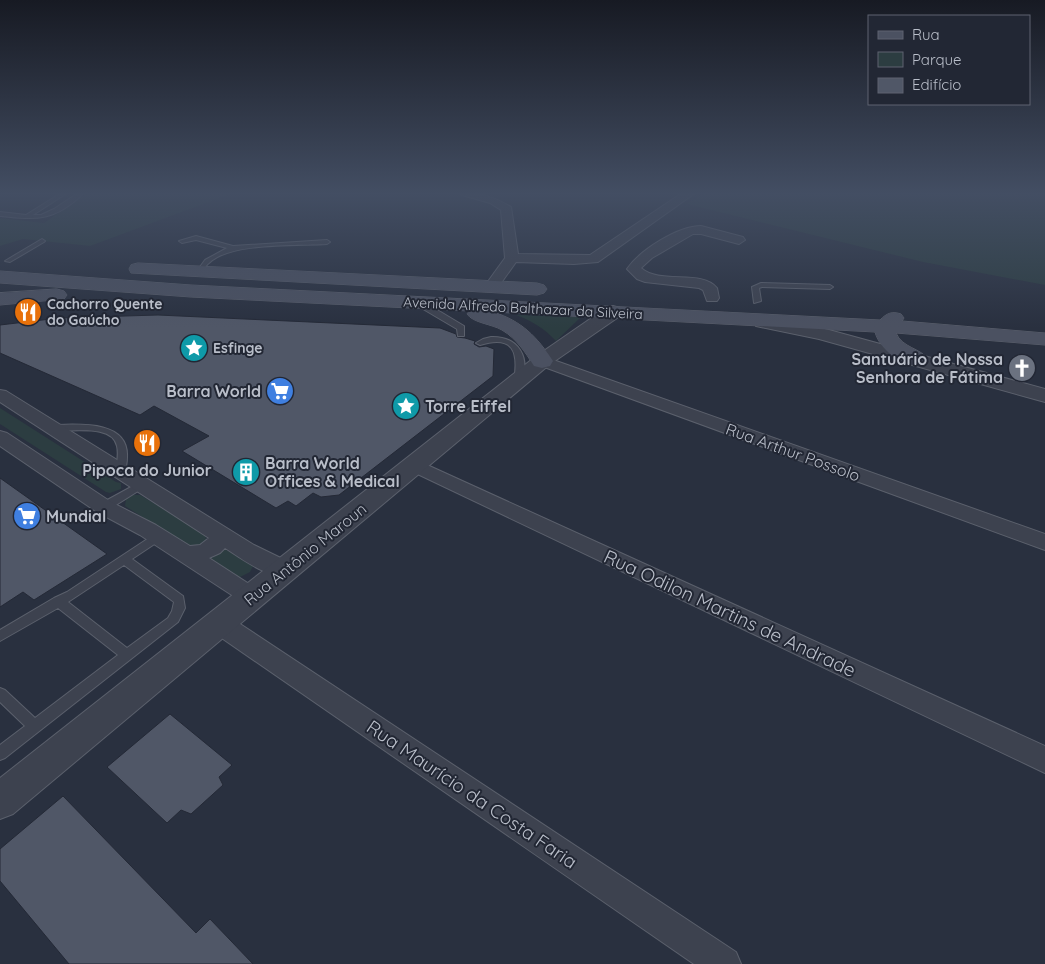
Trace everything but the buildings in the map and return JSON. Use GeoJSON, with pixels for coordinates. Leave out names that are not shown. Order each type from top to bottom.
{"type":"FeatureCollection","features":[{"type":"Feature","properties":{"kind":"main road","name":"Avenida Alfredo Balthazar da Silveira"},"geometry":{"type":"LineString","coordinates":[[3,266],[200,272],[558,290]]}},
{"type":"Feature","properties":{"kind":"main road","name":"Avenida Alfredo Balthazar da Silveira"},"geometry":{"type":"LineString","coordinates":[[3,266],[191,291],[430,304],[613,312],[735,303],[783,303],[1039,322]]}},
{"type":"Feature","properties":{"kind":"main road"},"geometry":{"type":"LineString","coordinates":[[0,299],[72,294],[191,291]]}},
{"type":"Feature","properties":{"kind":"main road","name":"Avenida Alfredo Balthazar da Silveira"},"geometry":{"type":"LineString","coordinates":[[634,294],[735,303],[885,326],[1045,339]]}},
{"type":"Feature","properties":{"kind":"main road"},"geometry":{"type":"LineString","coordinates":[[613,312],[628,301],[636,298],[783,303]]}},
{"type":"Feature","properties":{"kind":"main road"},"geometry":{"type":"LineString","coordinates":[[430,304],[499,320],[512,326],[525,336],[542,361]]}},
{"type":"Feature","properties":{"kind":"main road"},"geometry":{"type":"LineString","coordinates":[[918,360],[891,344],[884,332],[887,322],[897,316],[1023,323],[1039,322]]}},
{"type":"Feature","properties":{"kind":"street"},"geometry":{"type":"LineString","coordinates":[[492,287],[512,258],[510,238]]}},
{"type":"Feature","properties":{"kind":"street"},"geometry":{"type":"LineString","coordinates":[[512,258],[593,259],[625,238]]}},
{"type":"Feature","properties":{"kind":"street"},"geometry":{"type":"LineString","coordinates":[[677,238],[647,255],[634,269],[642,276],[650,278],[702,284],[735,303],[822,334],[1045,396]]}},
{"type":"Feature","properties":{"kind":"street"},"geometry":{"type":"LineString","coordinates":[[731,238],[739,240]]}},
{"type":"Feature","properties":{"kind":"street","name":"Rua Antônio Maroun"},"geometry":{"type":"LineString","coordinates":[[0,801],[518,380],[613,312]]}},
{"type":"Feature","properties":{"kind":"street","name":"Rua Arthur Possolo"},"geometry":{"type":"LineString","coordinates":[[542,361],[1045,542]]}},
{"type":"Feature","properties":{"kind":"street"},"geometry":{"type":"LineString","coordinates":[[0,394],[222,535],[272,565],[285,570]]}},
{"type":"Feature","properties":{"kind":"street"},"geometry":{"type":"LineString","coordinates":[[0,437],[104,507],[158,536],[252,597]]}},
{"type":"Feature","properties":{"kind":"street","name":"Rua Odilon Martins de Andrade"},"geometry":{"type":"LineString","coordinates":[[414,465],[1045,760]]}},
{"type":"Feature","properties":{"kind":"street"},"geometry":{"type":"LineString","coordinates":[[186,555],[208,551],[217,545],[222,535]]}},
{"type":"Feature","properties":{"kind":"street","name":"Rua Maurício da Costa Faria"},"geometry":{"type":"LineString","coordinates":[[219,623],[724,964]]}},
{"type":"Feature","properties":{"kind":"lane"},"geometry":{"type":"LineString","coordinates":[[182,240],[196,238],[232,248],[327,242]]}},
{"type":"Feature","properties":{"kind":"lane"},"geometry":{"type":"LineString","coordinates":[[3,266],[42,241]]}},
{"type":"Feature","properties":{"kind":"lane"},"geometry":{"type":"LineString","coordinates":[[200,272],[208,262],[232,248]]}},
{"type":"Feature","properties":{"kind":"lane"},"geometry":{"type":"LineString","coordinates":[[735,303],[761,284],[830,288]]}},
{"type":"Feature","properties":{"kind":"lane"},"geometry":{"type":"LineString","coordinates":[[430,304],[461,328],[461,334]]}},
{"type":"Feature","properties":{"kind":"lane"},"geometry":{"type":"LineString","coordinates":[[480,343],[493,338],[508,342],[515,348],[520,358],[518,380]]}},
{"type":"Feature","properties":{"kind":"lane"},"geometry":{"type":"LineString","coordinates":[[56,428],[81,426],[98,429],[117,437],[122,445],[121,470]]}},
{"type":"Feature","properties":{"kind":"lane"},"geometry":{"type":"LineString","coordinates":[[104,507],[142,484]]}},
{"type":"Feature","properties":{"kind":"lane"},"geometry":{"type":"LineString","coordinates":[[0,636],[71,595],[158,536]]}},
{"type":"Feature","properties":{"kind":"lane"},"geometry":{"type":"LineString","coordinates":[[0,752],[172,621],[178,613],[180,607],[179,599],[124,559]]}},
{"type":"Feature","properties":{"kind":"lane"},"geometry":{"type":"LineString","coordinates":[[58,601],[128,655]]}},
{"type":"Feature","properties":{"kind":"lane"},"geometry":{"type":"LineString","coordinates":[[2,698],[35,726]]}},
{"type":"Feature","properties":{"kind":"green space"},"geometry":{"type":"Polygon","coordinates":[[[0,238],[112,238],[90,246],[23,239],[0,246],[0,238]]]}},
{"type":"Feature","properties":{"kind":"green space"},"geometry":{"type":"Polygon","coordinates":[[[825,238],[1045,238],[1045,285],[923,262],[825,238]]]}},
{"type":"Feature","properties":{"kind":"green space"},"geometry":{"type":"Polygon","coordinates":[[[516,315],[581,317],[556,341],[538,325],[516,315]]]}},
{"type":"Feature","properties":{"kind":"green space"},"geometry":{"type":"Polygon","coordinates":[[[0,408],[116,482],[121,483],[121,489],[110,493],[106,492],[0,424],[0,408]]]}},
{"type":"Feature","properties":{"kind":"green space"},"geometry":{"type":"Polygon","coordinates":[[[133,495],[140,495],[205,534],[206,540],[202,545],[190,547],[125,506],[126,499],[133,495]]]}},
{"type":"Feature","properties":{"kind":"green space"},"geometry":{"type":"Polygon","coordinates":[[[225,549],[253,566],[250,572],[238,578],[209,560],[225,549]]]}},
{"type":"Feature","properties":{"kind":"place","name":"Cachorro Quente do Gaúcho"},"geometry":{"type":"Point","coordinates":[28,312]}},
{"type":"Feature","properties":{"kind":"place","name":"Esfinge"},"geometry":{"type":"Point","coordinates":[194,348]}},
{"type":"Feature","properties":{"kind":"place","name":"Santuário de Nossa Senhora de Fátima"},"geometry":{"type":"Point","coordinates":[1022,368]}},
{"type":"Feature","properties":{"kind":"place","name":"Barra World"},"geometry":{"type":"Point","coordinates":[280,391]}},
{"type":"Feature","properties":{"kind":"place","name":"Torre Eiffel"},"geometry":{"type":"Point","coordinates":[406,406]}},
{"type":"Feature","properties":{"kind":"place","name":"Pipoca do Junior"},"geometry":{"type":"Point","coordinates":[147,443]}},
{"type":"Feature","properties":{"kind":"place","name":"Barra World Offices & Medical"},"geometry":{"type":"Point","coordinates":[246,472]}},
{"type":"Feature","properties":{"kind":"place","name":"Mundial"},"geometry":{"type":"Point","coordinates":[27,516]}}]}
